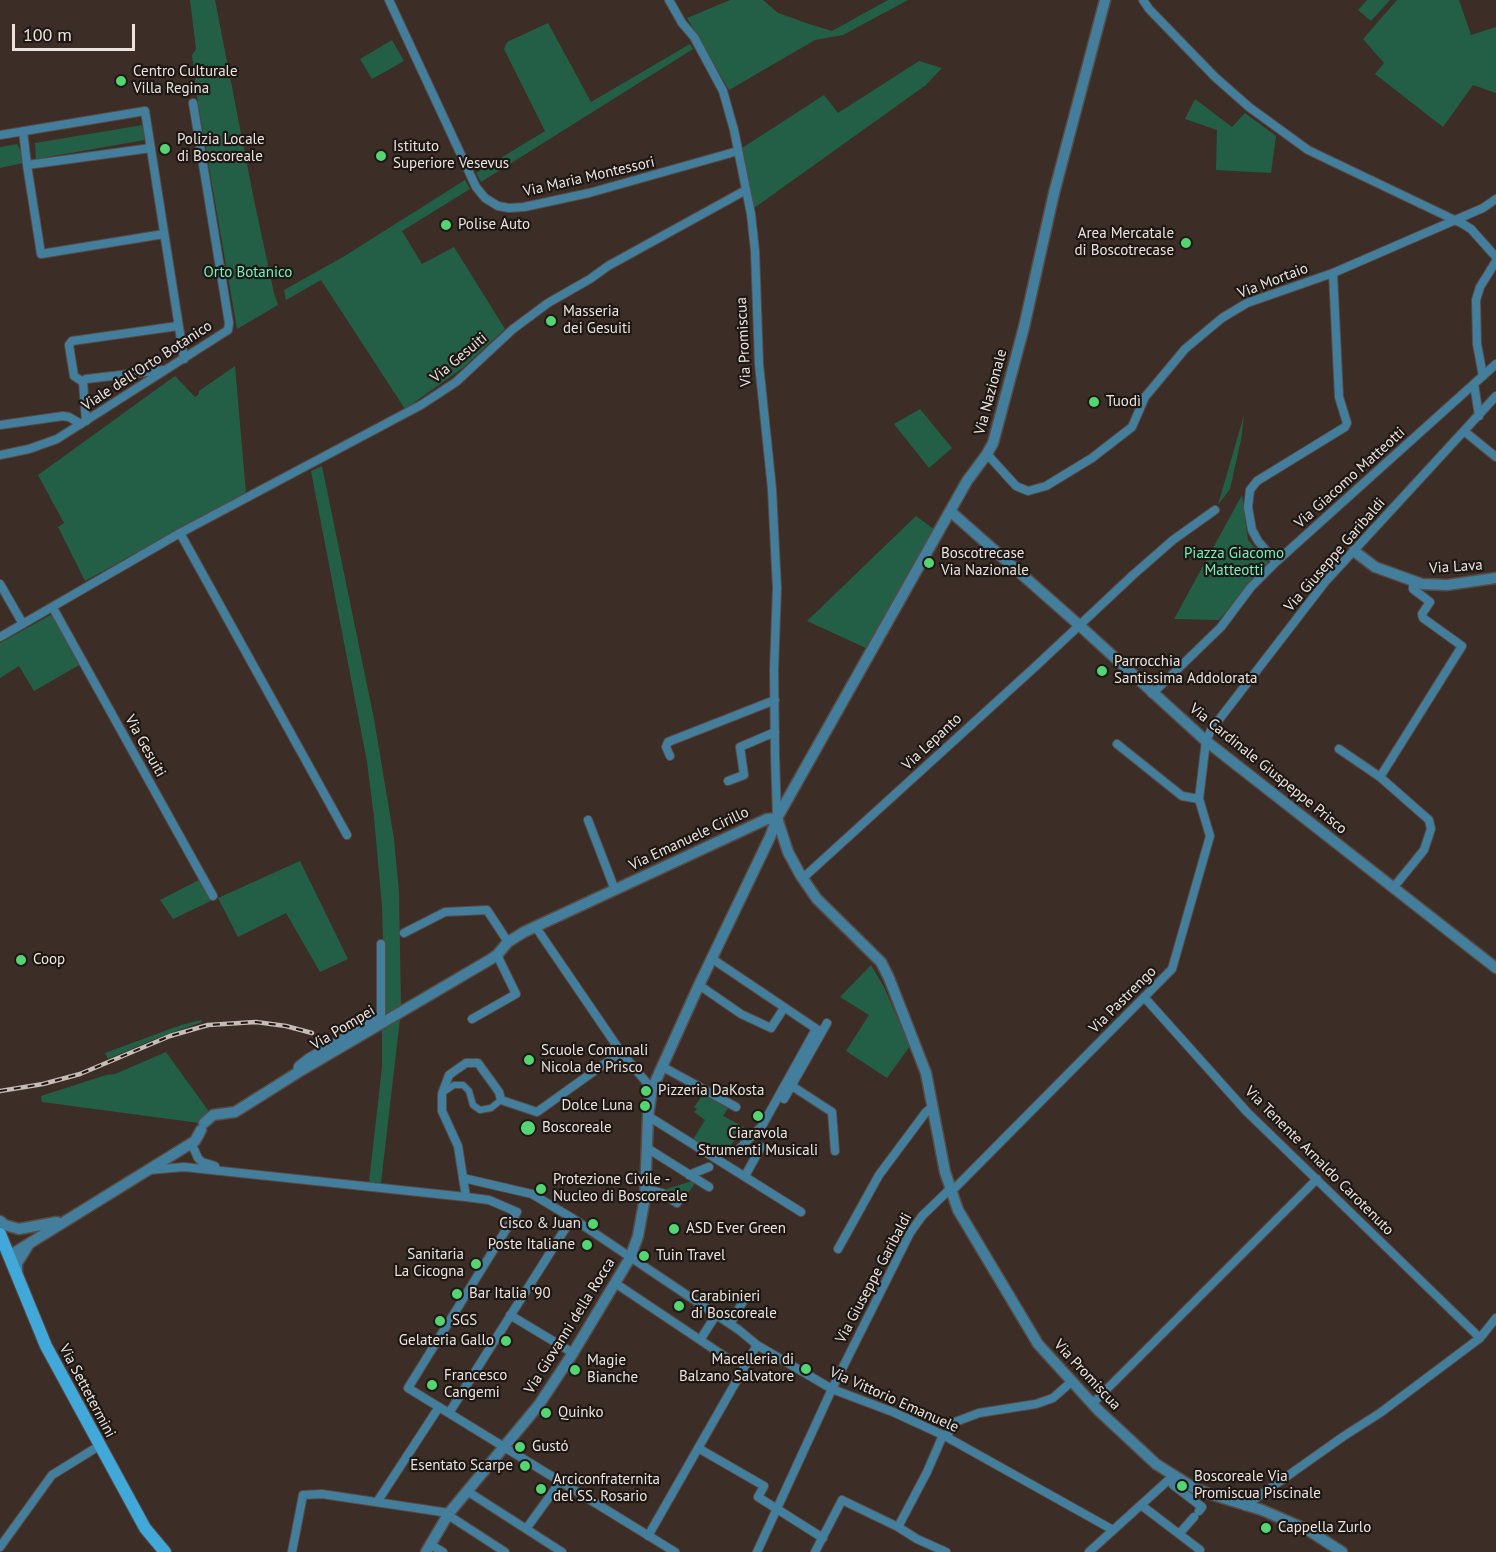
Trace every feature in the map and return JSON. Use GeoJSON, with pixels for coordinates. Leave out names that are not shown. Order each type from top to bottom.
{"type":"FeatureCollection","features":[{"type":"Feature","properties":{"kind":"main road","name":"Via Settetermini"},"geometry":{"type":"LineString","coordinates":[[0,1234],[45,1346],[145,1528],[165,1552]]}},
{"type":"Feature","properties":{"kind":"street","name":"Via Maria Montessori"},"geometry":{"type":"LineString","coordinates":[[389,0],[476,187],[485,198],[498,206],[524,207],[589,193],[738,151]]}},
{"type":"Feature","properties":{"kind":"street","name":"Via Promiscua"},"geometry":{"type":"LineString","coordinates":[[669,0],[682,23],[694,37],[723,91],[751,214],[755,251],[759,364],[772,489],[777,588],[775,700],[777,818],[788,852],[803,878],[823,905],[881,962],[926,1073],[945,1172],[958,1210],[1038,1344],[1092,1404],[1156,1464],[1210,1494],[1262,1510],[1308,1530],[1342,1552]]}},
{"type":"Feature","properties":{"kind":"street","name":"Via Nazionale"},"geometry":{"type":"LineString","coordinates":[[777,818],[967,481],[993,443],[1024,327],[1054,193],[1105,0]]}},
{"type":"Feature","properties":{"kind":"street"},"geometry":{"type":"LineString","coordinates":[[1143,0],[1215,77],[1285,134],[1308,150],[1471,229],[1496,259],[1480,287],[1476,300],[1477,344],[1483,376]]}},
{"type":"Feature","properties":{"kind":"street","name":"Viale dell'Orto Botanico"},"geometry":{"type":"LineString","coordinates":[[0,455],[29,449],[57,439],[228,330],[229,322],[193,103]]}},
{"type":"Feature","properties":{"kind":"street","name":"Viale dell'Orto Botanico"},"geometry":{"type":"LineString","coordinates":[[23,131],[145,111],[184,359]]}},
{"type":"Feature","properties":{"kind":"street"},"geometry":{"type":"LineString","coordinates":[[0,135],[23,131],[41,254],[164,234]]}},
{"type":"Feature","properties":{"kind":"street"},"geometry":{"type":"LineString","coordinates":[[27,165],[151,148]]}},
{"type":"Feature","properties":{"kind":"street","name":"Via Gesuiti"},"geometry":{"type":"LineString","coordinates":[[0,637],[180,533],[421,405],[456,382],[513,328],[548,303],[608,266],[746,190]]}},
{"type":"Feature","properties":{"kind":"street","name":"Via Mortaio"},"geometry":{"type":"LineString","coordinates":[[987,454],[1016,486],[1028,491],[1046,486],[1092,458],[1132,427],[1145,397],[1178,357],[1222,318],[1247,303],[1333,273],[1483,208],[1496,199]]}},
{"type":"Feature","properties":{"kind":"street"},"geometry":{"type":"LineString","coordinates":[[1276,562],[1252,530],[1248,507],[1250,490],[1257,481],[1345,427],[1347,423],[1339,397],[1333,273]]}},
{"type":"Feature","properties":{"kind":"street"},"geometry":{"type":"LineString","coordinates":[[83,382],[74,376],[69,345],[72,341],[178,326]]}},
{"type":"Feature","properties":{"kind":"street","name":"Via Giacomo Matteotti"},"geometry":{"type":"LineString","coordinates":[[1152,694],[1221,627],[1251,587],[1276,562],[1496,364]]}},
{"type":"Feature","properties":{"kind":"street"},"geometry":{"type":"LineString","coordinates":[[83,382],[86,379],[167,369]]}},
{"type":"Feature","properties":{"kind":"street"},"geometry":{"type":"LineString","coordinates":[[0,425],[63,416],[84,422],[83,382]]}},
{"type":"Feature","properties":{"kind":"street"},"geometry":{"type":"LineString","coordinates":[[1474,384],[1479,416]]}},
{"type":"Feature","properties":{"kind":"street","name":"Via Giuseppe Garibaldi"},"geometry":{"type":"LineString","coordinates":[[1206,741],[1221,716],[1325,582],[1496,396]]}},
{"type":"Feature","properties":{"kind":"street"},"geometry":{"type":"LineString","coordinates":[[1464,431],[1496,457]]}},
{"type":"Feature","properties":{"kind":"street","name":"Via Lepanto"},"geometry":{"type":"LineString","coordinates":[[803,878],[1173,540],[1215,510]]}},
{"type":"Feature","properties":{"kind":"street","name":"Via Cardinale Giuspeppe Prisco"},"geometry":{"type":"LineString","coordinates":[[950,511],[1206,741],[1496,968]]}},
{"type":"Feature","properties":{"kind":"street"},"geometry":{"type":"LineString","coordinates":[[180,533],[347,835]]}},
{"type":"Feature","properties":{"kind":"street","name":"Via Lava"},"geometry":{"type":"LineString","coordinates":[[1354,551],[1375,567],[1422,584],[1447,585],[1496,578]]}},
{"type":"Feature","properties":{"kind":"street"},"geometry":{"type":"LineString","coordinates":[[1380,777],[1462,646],[1423,618],[1422,614],[1430,602],[1413,589],[1413,581]]}},
{"type":"Feature","properties":{"kind":"street"},"geometry":{"type":"LineString","coordinates":[[0,584],[23,624]]}},
{"type":"Feature","properties":{"kind":"street","name":"Via Gesuiti"},"geometry":{"type":"LineString","coordinates":[[53,608],[213,896]]}},
{"type":"Feature","properties":{"kind":"street"},"geometry":{"type":"LineString","coordinates":[[670,756],[666,747],[668,742],[775,700]]}},
{"type":"Feature","properties":{"kind":"street"},"geometry":{"type":"LineString","coordinates":[[728,781],[744,775],[740,747],[775,732]]}},
{"type":"Feature","properties":{"kind":"street","name":"Via Pastrengo"},"geometry":{"type":"LineString","coordinates":[[951,1190],[1172,969],[1210,836],[1198,799],[1206,741]]}},
{"type":"Feature","properties":{"kind":"street"},"geometry":{"type":"LineString","coordinates":[[1117,744],[1182,796],[1198,799]]}},
{"type":"Feature","properties":{"kind":"street"},"geometry":{"type":"LineString","coordinates":[[1339,748],[1380,777],[1429,820],[1431,829],[1424,850],[1393,888]]}},
{"type":"Feature","properties":{"kind":"street","name":"Via Emanuele Cirillo"},"geometry":{"type":"LineString","coordinates":[[524,932],[767,819],[777,818]]}},
{"type":"Feature","properties":{"kind":"street","name":"Via Giovanni della Rocca"},"geometry":{"type":"LineString","coordinates":[[429,1548],[448,1514],[538,1406],[630,1258],[638,1236],[646,1190],[648,1116],[652,1089],[777,818]]}},
{"type":"Feature","properties":{"kind":"street","name":"Via Emanuele Cirillo"},"geometry":{"type":"LineString","coordinates":[[588,820],[615,890]]}},
{"type":"Feature","properties":{"kind":"street"},"geometry":{"type":"LineString","coordinates":[[404,933],[445,912],[487,910],[508,942]]}},
{"type":"Feature","properties":{"kind":"street"},"geometry":{"type":"LineString","coordinates":[[535,926],[621,1052],[652,1089]]}},
{"type":"Feature","properties":{"kind":"street","name":"Via Pompei"},"geometry":{"type":"LineString","coordinates":[[194,1144],[203,1127],[213,1116],[234,1112],[497,955],[508,942],[524,932]]}},
{"type":"Feature","properties":{"kind":"street"},"geometry":{"type":"LineString","coordinates":[[297,1073],[298,1066],[308,1058],[381,1016],[381,944]]}},
{"type":"Feature","properties":{"kind":"street"},"geometry":{"type":"LineString","coordinates":[[472,1019],[516,994],[497,955]]}},
{"type":"Feature","properties":{"kind":"street"},"geometry":{"type":"LineString","coordinates":[[711,958],[818,1031]]}},
{"type":"Feature","properties":{"kind":"street"},"geometry":{"type":"LineString","coordinates":[[699,985],[741,1014],[771,1028],[784,1008]]}},
{"type":"Feature","properties":{"kind":"street","name":"Via Tenente Arnaldo Carotenuto"},"geometry":{"type":"LineString","coordinates":[[1144,997],[1248,1112],[1480,1338]]}},
{"type":"Feature","properties":{"kind":"street"},"geometry":{"type":"LineString","coordinates":[[736,1152],[762,1126],[818,1031],[827,1023]]}},
{"type":"Feature","properties":{"kind":"street"},"geometry":{"type":"LineString","coordinates":[[778,1110],[818,1031]]}},
{"type":"Feature","properties":{"kind":"street"},"geometry":{"type":"LineString","coordinates":[[501,1100],[537,1112],[621,1052]]}},
{"type":"Feature","properties":{"kind":"street"},"geometry":{"type":"LineString","coordinates":[[466,1197],[462,1178],[462,1160],[442,1111],[442,1094],[449,1075],[466,1063],[478,1063],[499,1092],[501,1100]]}},
{"type":"Feature","properties":{"kind":"street"},"geometry":{"type":"LineString","coordinates":[[663,1067],[736,1107]]}},
{"type":"Feature","properties":{"kind":"street"},"geometry":{"type":"LineString","coordinates":[[442,1094],[450,1086],[463,1085],[469,1091],[473,1104],[483,1110],[491,1108],[501,1100]]}},
{"type":"Feature","properties":{"kind":"street"},"geometry":{"type":"LineString","coordinates":[[792,1086],[832,1112],[835,1151]]}},
{"type":"Feature","properties":{"kind":"street"},"geometry":{"type":"LineString","coordinates":[[838,1249],[879,1175],[932,1107]]}},
{"type":"Feature","properties":{"kind":"street"},"geometry":{"type":"LineString","coordinates":[[648,1116],[801,1212]]}},
{"type":"Feature","properties":{"kind":"street"},"geometry":{"type":"LineString","coordinates":[[9,1256],[177,1151],[194,1144]]}},
{"type":"Feature","properties":{"kind":"street"},"geometry":{"type":"LineString","coordinates":[[181,1167],[188,1164],[194,1144]]}},
{"type":"Feature","properties":{"kind":"street"},"geometry":{"type":"LineString","coordinates":[[194,1144],[198,1158],[207,1165],[228,1168],[245,1175]]}},
{"type":"Feature","properties":{"kind":"street"},"geometry":{"type":"LineString","coordinates":[[745,1176],[761,1147]]}},
{"type":"Feature","properties":{"kind":"street"},"geometry":{"type":"LineString","coordinates":[[647,1148],[710,1187]]}},
{"type":"Feature","properties":{"kind":"street"},"geometry":{"type":"LineString","coordinates":[[177,1151],[176,1157],[181,1167]]}},
{"type":"Feature","properties":{"kind":"street"},"geometry":{"type":"LineString","coordinates":[[149,1170],[181,1167],[466,1197],[489,1200],[517,1212],[408,1388],[675,1552]]}},
{"type":"Feature","properties":{"kind":"street"},"geometry":{"type":"LineString","coordinates":[[689,1175],[709,1167]]}},
{"type":"Feature","properties":{"kind":"street","name":"Via Vittorio Emanuele"},"geometry":{"type":"LineString","coordinates":[[462,1178],[532,1194],[572,1218],[730,1324],[757,1345],[832,1389],[893,1412],[945,1436],[1113,1530]]}},
{"type":"Feature","properties":{"kind":"street"},"geometry":{"type":"LineString","coordinates":[[1092,1404],[1317,1179]]}},
{"type":"Feature","properties":{"kind":"street"},"geometry":{"type":"LineString","coordinates":[[646,1190],[662,1193],[677,1203]]}},
{"type":"Feature","properties":{"kind":"street","name":"Via Giuseppe Garibaldi"},"geometry":{"type":"LineString","coordinates":[[757,1552],[832,1389],[910,1233],[922,1216],[951,1190]]}},
{"type":"Feature","properties":{"kind":"street"},"geometry":{"type":"LineString","coordinates":[[449,1413],[572,1218]]}},
{"type":"Feature","properties":{"kind":"street"},"geometry":{"type":"LineString","coordinates":[[0,1221],[19,1229],[66,1220]]}},
{"type":"Feature","properties":{"kind":"street"},"geometry":{"type":"LineString","coordinates":[[17,1275],[17,1263],[31,1241]]}},
{"type":"Feature","properties":{"kind":"street"},"geometry":{"type":"LineString","coordinates":[[615,1283],[727,1358]]}},
{"type":"Feature","properties":{"kind":"street"},"geometry":{"type":"LineString","coordinates":[[730,1324],[744,1300]]}},
{"type":"Feature","properties":{"kind":"street"},"geometry":{"type":"LineString","coordinates":[[510,1315],[573,1353]]}},
{"type":"Feature","properties":{"kind":"street"},"geometry":{"type":"LineString","coordinates":[[700,1340],[716,1315]]}},
{"type":"Feature","properties":{"kind":"street"},"geometry":{"type":"LineString","coordinates":[[1245,1506],[1380,1413],[1480,1338],[1496,1318]]}},
{"type":"Feature","properties":{"kind":"street"},"geometry":{"type":"LineString","coordinates":[[648,1536],[757,1345]]}},
{"type":"Feature","properties":{"kind":"street"},"geometry":{"type":"LineString","coordinates":[[898,1527],[945,1436],[955,1422],[979,1413],[1036,1404],[1053,1398],[1071,1382]]}},
{"type":"Feature","properties":{"kind":"street"},"geometry":{"type":"LineString","coordinates":[[377,1502],[439,1407]]}},
{"type":"Feature","properties":{"kind":"street"},"geometry":{"type":"LineString","coordinates":[[0,1547],[52,1475],[99,1446]]}},
{"type":"Feature","properties":{"kind":"street"},"geometry":{"type":"LineString","coordinates":[[698,1448],[764,1486],[758,1497],[823,1538]]}},
{"type":"Feature","properties":{"kind":"street"},"geometry":{"type":"LineString","coordinates":[[1089,1552],[1174,1475]]}},
{"type":"Feature","properties":{"kind":"street"},"geometry":{"type":"LineString","coordinates":[[1174,1475],[1173,1485],[1202,1507],[1179,1534]]}},
{"type":"Feature","properties":{"kind":"street"},"geometry":{"type":"LineString","coordinates":[[526,1529],[560,1482]]}},
{"type":"Feature","properties":{"kind":"street"},"geometry":{"type":"LineString","coordinates":[[467,1491],[562,1552]]}},
{"type":"Feature","properties":{"kind":"street"},"geometry":{"type":"LineString","coordinates":[[292,1552],[303,1495],[322,1494],[448,1514],[505,1552]]}},
{"type":"Feature","properties":{"kind":"street"},"geometry":{"type":"LineString","coordinates":[[815,1552],[842,1500],[946,1552]]}},
{"type":"Feature","properties":{"kind":"street"},"geometry":{"type":"LineString","coordinates":[[1141,1505],[1200,1550],[1199,1552]]}},
{"type":"Feature","properties":{"kind":"street"},"geometry":{"type":"LineString","coordinates":[[429,1548],[443,1552]]}},
{"type":"Feature","properties":{"kind":"green space","name":"Orto Botanico"},"geometry":{"type":"Polygon","coordinates":[[[190,0],[215,0],[254,200],[278,305],[237,329],[198,104],[192,55],[196,49],[190,0]]]}},
{"type":"Feature","properties":{"kind":"green space"},"geometry":{"type":"Polygon","coordinates":[[[730,0],[763,0],[778,13],[832,31],[888,0],[908,0],[843,35],[815,40],[729,90],[687,18],[730,0]]]}},
{"type":"Feature","properties":{"kind":"green space"},"geometry":{"type":"Polygon","coordinates":[[[1367,0],[1390,0],[1371,21],[1358,10],[1367,0]]]}},
{"type":"Feature","properties":{"kind":"green space"},"geometry":{"type":"Polygon","coordinates":[[[1397,0],[1459,0],[1471,35],[1496,27],[1496,93],[1473,85],[1443,127],[1375,74],[1384,63],[1363,39],[1397,0]]]}},
{"type":"Feature","properties":{"kind":"green space"},"geometry":{"type":"Polygon","coordinates":[[[548,23],[591,102],[690,44],[693,49],[481,182],[476,173],[545,131],[504,49],[507,42],[548,23]]]}},
{"type":"Feature","properties":{"kind":"green space"},"geometry":{"type":"Polygon","coordinates":[[[392,40],[404,61],[372,79],[360,59],[392,40]]]}},
{"type":"Feature","properties":{"kind":"green space"},"geometry":{"type":"Polygon","coordinates":[[[919,61],[942,68],[926,85],[754,208],[742,148],[824,95],[838,113],[919,61]]]}},
{"type":"Feature","properties":{"kind":"green space"},"geometry":{"type":"Polygon","coordinates":[[[1195,99],[1232,127],[1245,113],[1276,136],[1271,173],[1216,170],[1217,130],[1185,119],[1195,99]]]}},
{"type":"Feature","properties":{"kind":"green space"},"geometry":{"type":"Polygon","coordinates":[[[143,125],[145,140],[36,159],[35,143],[143,125]]]}},
{"type":"Feature","properties":{"kind":"green space"},"geometry":{"type":"Polygon","coordinates":[[[17,144],[23,163],[0,168],[0,147],[17,144]]]}},
{"type":"Feature","properties":{"kind":"green space"},"geometry":{"type":"Polygon","coordinates":[[[465,180],[470,189],[402,231],[422,264],[454,247],[505,329],[464,367],[405,409],[321,280],[286,300],[284,290],[343,257],[465,180]]]}},
{"type":"Feature","properties":{"kind":"green space"},"geometry":{"type":"Polygon","coordinates":[[[235,366],[246,493],[85,581],[58,527],[64,523],[38,475],[175,376],[195,397],[199,391],[235,366]]]}},
{"type":"Feature","properties":{"kind":"green space"},"geometry":{"type":"Polygon","coordinates":[[[920,409],[952,448],[929,468],[894,424],[920,409]]]}},
{"type":"Feature","properties":{"kind":"green space"},"geometry":{"type":"Polygon","coordinates":[[[1244,415],[1230,489],[1218,505],[1244,415]]]}},
{"type":"Feature","properties":{"kind":"green space"},"geometry":{"type":"Polygon","coordinates":[[[322,466],[374,719],[394,839],[399,892],[401,1006],[385,1016],[382,907],[374,817],[367,762],[311,471],[322,466]]]}},
{"type":"Feature","properties":{"kind":"green space","name":"Piazza Giacomo Matteotti"},"geometry":{"type":"Polygon","coordinates":[[[1242,495],[1248,540],[1269,563],[1219,620],[1174,619],[1242,495]]]}},
{"type":"Feature","properties":{"kind":"green space"},"geometry":{"type":"Polygon","coordinates":[[[916,516],[935,530],[868,649],[807,621],[916,516]]]}},
{"type":"Feature","properties":{"kind":"green space"},"geometry":{"type":"Polygon","coordinates":[[[52,614],[81,664],[34,691],[19,666],[0,678],[0,643],[52,614]]]}},
{"type":"Feature","properties":{"kind":"green space"},"geometry":{"type":"Polygon","coordinates":[[[300,861],[348,959],[320,972],[286,913],[238,937],[218,898],[300,861]]]}},
{"type":"Feature","properties":{"kind":"green space"},"geometry":{"type":"Polygon","coordinates":[[[199,880],[211,901],[173,919],[160,900],[199,880]]]}},
{"type":"Feature","properties":{"kind":"green space"},"geometry":{"type":"Polygon","coordinates":[[[871,965],[884,987],[910,1046],[887,1078],[846,1051],[869,1015],[840,997],[871,965]]]}},
{"type":"Feature","properties":{"kind":"green space"},"geometry":{"type":"Polygon","coordinates":[[[400,1019],[381,1183],[369,1182],[382,1067],[382,1029],[400,1019]]]}},
{"type":"Feature","properties":{"kind":"green space"},"geometry":{"type":"Polygon","coordinates":[[[201,1020],[202,1022],[108,1059],[105,1053],[181,1025],[201,1020]]]}},
{"type":"Feature","properties":{"kind":"green space"},"geometry":{"type":"Polygon","coordinates":[[[166,1052],[210,1113],[199,1123],[42,1102],[41,1096],[115,1074],[166,1052]]]}},
{"type":"Feature","properties":{"kind":"green space"},"geometry":{"type":"Polygon","coordinates":[[[704,1093],[729,1107],[723,1116],[744,1127],[721,1159],[692,1141],[705,1120],[694,1112],[697,1109],[694,1107],[704,1093]]]}},
{"type":"Feature","properties":{"kind":"green space"},"geometry":{"type":"Polygon","coordinates":[[[692,1181],[695,1183],[681,1204],[660,1191],[692,1181]]]}},
{"type":"Feature","properties":{"kind":"railway"},"geometry":{"type":"LineString","coordinates":[[0,1091],[43,1084],[80,1074],[170,1036],[208,1025],[256,1022],[286,1026],[312,1033]]}},
{"type":"Feature","properties":{"kind":"place","name":"Centro Culturale Villa Regina"},"geometry":{"type":"Point","coordinates":[121,81]}},
{"type":"Feature","properties":{"kind":"place","name":"Polizia Locale di Boscoreale"},"geometry":{"type":"Point","coordinates":[165,149]}},
{"type":"Feature","properties":{"kind":"place","name":"Istituto Superiore Vesevus"},"geometry":{"type":"Point","coordinates":[381,156]}},
{"type":"Feature","properties":{"kind":"place","name":"Polise Auto"},"geometry":{"type":"Point","coordinates":[446,225]}},
{"type":"Feature","properties":{"kind":"place","name":"Area Mercatale di Boscotrecase"},"geometry":{"type":"Point","coordinates":[1186,243]}},
{"type":"Feature","properties":{"kind":"place","name":"Masseria dei Gesuiti"},"geometry":{"type":"Point","coordinates":[551,321]}},
{"type":"Feature","properties":{"kind":"place","name":"Tuodì"},"geometry":{"type":"Point","coordinates":[1094,402]}},
{"type":"Feature","properties":{"kind":"place","name":"Boscotrecase Via Nazionale"},"geometry":{"type":"Point","coordinates":[929,563]}},
{"type":"Feature","properties":{"kind":"place","name":"Parrocchia Santissima Addolorata"},"geometry":{"type":"Point","coordinates":[1102,671]}},
{"type":"Feature","properties":{"kind":"place","name":"Coop"},"geometry":{"type":"Point","coordinates":[21,960]}},
{"type":"Feature","properties":{"kind":"place","name":"Scuole Comunali Nicola de Prisco"},"geometry":{"type":"Point","coordinates":[529,1060]}},
{"type":"Feature","properties":{"kind":"place","name":"Pizzeria DaKosta"},"geometry":{"type":"Point","coordinates":[646,1091]}},
{"type":"Feature","properties":{"kind":"place","name":"Dolce Luna"},"geometry":{"type":"Point","coordinates":[645,1106]}},
{"type":"Feature","properties":{"kind":"place","name":"Ciaravola Strumenti Musicali"},"geometry":{"type":"Point","coordinates":[758,1116]}},
{"type":"Feature","properties":{"kind":"place","name":"Boscoreale"},"geometry":{"type":"Point","coordinates":[528,1128]}},
{"type":"Feature","properties":{"kind":"place","name":"Protezione Civile - Nucleo di Boscoreale"},"geometry":{"type":"Point","coordinates":[541,1189]}},
{"type":"Feature","properties":{"kind":"place","name":"Cisco & Juan"},"geometry":{"type":"Point","coordinates":[593,1224]}},
{"type":"Feature","properties":{"kind":"place","name":"ASD Ever Green"},"geometry":{"type":"Point","coordinates":[674,1229]}},
{"type":"Feature","properties":{"kind":"place","name":"Poste Italiane"},"geometry":{"type":"Point","coordinates":[587,1245]}},
{"type":"Feature","properties":{"kind":"place","name":"Tuin Travel"},"geometry":{"type":"Point","coordinates":[644,1256]}},
{"type":"Feature","properties":{"kind":"place","name":"Sanitaria La Cicogna"},"geometry":{"type":"Point","coordinates":[476,1264]}},
{"type":"Feature","properties":{"kind":"place","name":"Bar Italia '90"},"geometry":{"type":"Point","coordinates":[457,1294]}},
{"type":"Feature","properties":{"kind":"place","name":"Carabinieri di Boscoreale"},"geometry":{"type":"Point","coordinates":[679,1306]}},
{"type":"Feature","properties":{"kind":"place","name":"SGS"},"geometry":{"type":"Point","coordinates":[440,1321]}},
{"type":"Feature","properties":{"kind":"place","name":"Gelateria Gallo"},"geometry":{"type":"Point","coordinates":[506,1341]}},
{"type":"Feature","properties":{"kind":"place","name":"Macelleria di Balzano Salvatore"},"geometry":{"type":"Point","coordinates":[806,1369]}},
{"type":"Feature","properties":{"kind":"place","name":"Magie Bianche"},"geometry":{"type":"Point","coordinates":[575,1370]}},
{"type":"Feature","properties":{"kind":"place","name":"Francesco Cangemi"},"geometry":{"type":"Point","coordinates":[432,1385]}},
{"type":"Feature","properties":{"kind":"place","name":"Quinko"},"geometry":{"type":"Point","coordinates":[546,1413]}},
{"type":"Feature","properties":{"kind":"place","name":"Gustó"},"geometry":{"type":"Point","coordinates":[520,1447]}},
{"type":"Feature","properties":{"kind":"place","name":"Esentato Scarpe"},"geometry":{"type":"Point","coordinates":[525,1466]}},
{"type":"Feature","properties":{"kind":"place","name":"Boscoreale Via Promiscua Piscinale"},"geometry":{"type":"Point","coordinates":[1182,1486]}},
{"type":"Feature","properties":{"kind":"place","name":"Arciconfraternita del SS. Rosario"},"geometry":{"type":"Point","coordinates":[541,1489]}},
{"type":"Feature","properties":{"kind":"place","name":"Cappella Zurlo"},"geometry":{"type":"Point","coordinates":[1266,1528]}}]}
